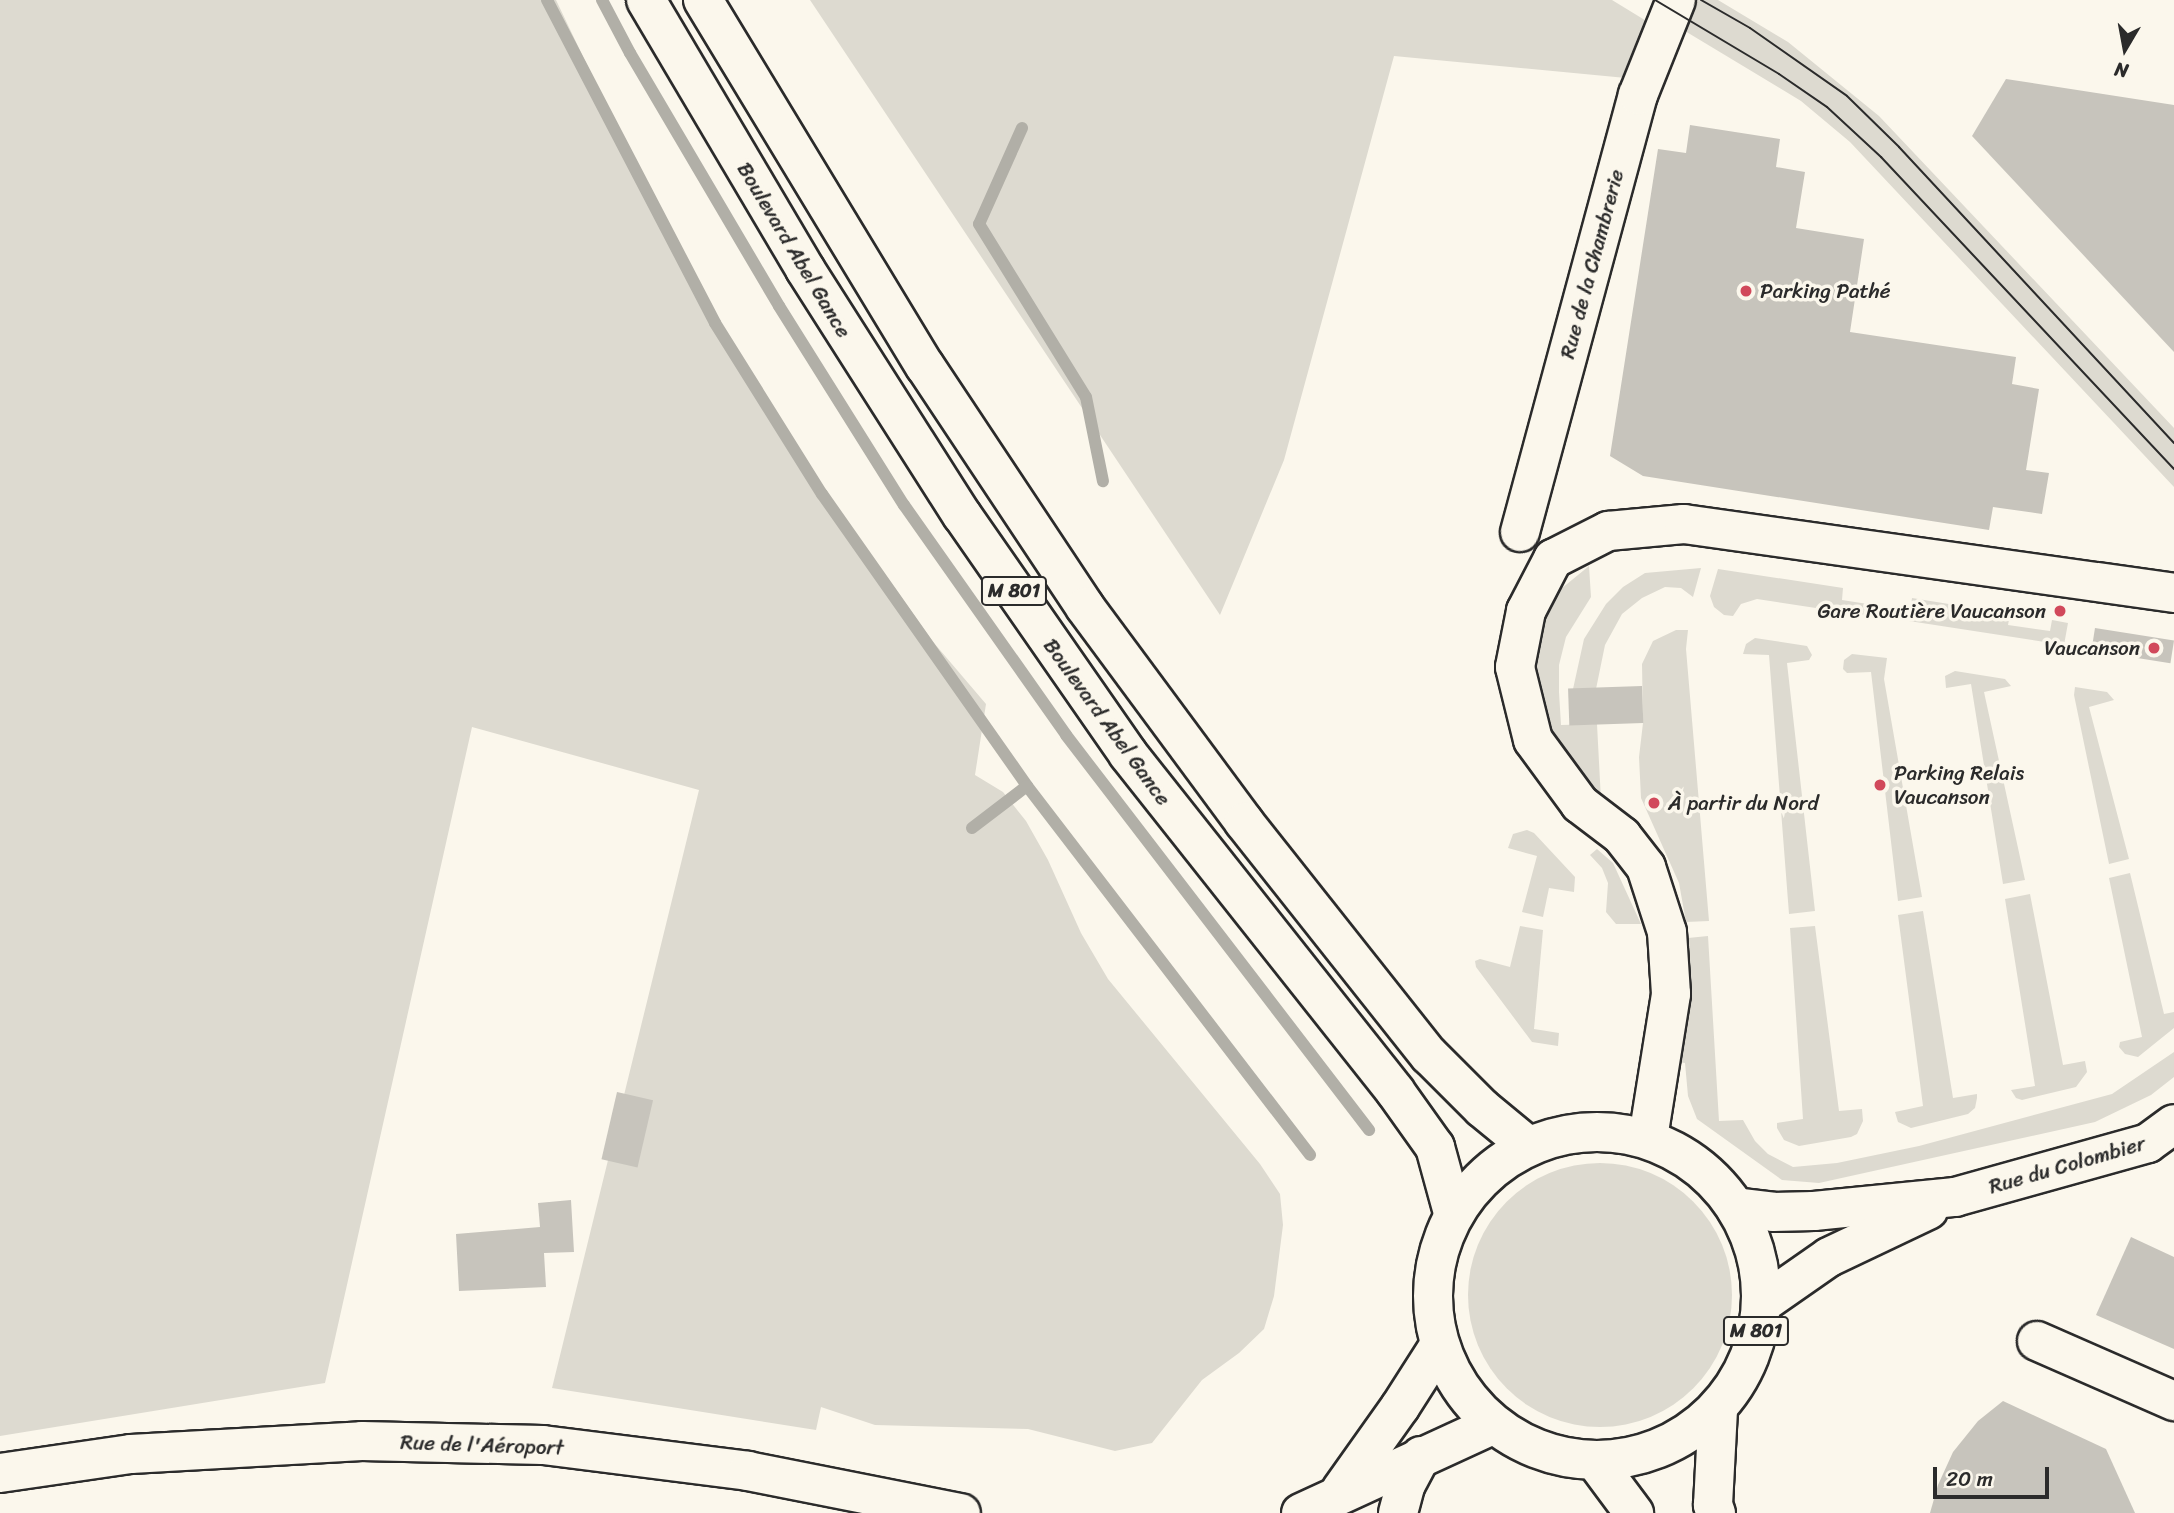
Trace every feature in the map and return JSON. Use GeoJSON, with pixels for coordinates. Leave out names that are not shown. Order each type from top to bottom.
{"type":"FeatureCollection","features":[{"type":"Feature","properties":{"kind":"main road","name":"Boulevard Abel Gance"},"geometry":{"type":"LineString","coordinates":[[646,0],[798,258],[962,515],[1128,754],[1395,1091],[1435,1147],[1453,1213]]}},
{"type":"Feature","properties":{"kind":"main road","name":"M 801"},"geometry":{"type":"LineString","coordinates":[[703,0],[925,366],[1085,607],[1252,832],[1429,1055],[1482,1108],[1527,1145]]}},
{"type":"Feature","properties":{"kind":"main road","name":"Rue de la Chambrerie"},"geometry":{"type":"LineString","coordinates":[[1520,532],[1638,95],[1676,0]]}},
{"type":"Feature","properties":{"kind":"main road"},"geometry":{"type":"LineString","coordinates":[[1648,1138],[1671,995],[1667,932],[1647,867],[1622,836],[1580,804],[1533,740],[1515,667],[1526,611],[1553,559],[1608,531],[1684,524],[2174,593]]}},
{"type":"Feature","properties":{"kind":"main road","name":"Rue du Colombier"},"geometry":{"type":"LineString","coordinates":[[1763,1303],[1829,1257],[1955,1197],[2148,1143],[2174,1124]]}},
{"type":"Feature","properties":{"kind":"main road","name":"M 801"},"geometry":{"type":"LineString","coordinates":[[1587,1130],[1648,1138],[1714,1178],[1735,1207],[1755,1244],[1763,1303],[1750,1360],[1718,1409],[1662,1448],[1596,1462],[1541,1452],[1492,1425],[1460,1389],[1438,1346],[1432,1278],[1453,1213],[1485,1173],[1527,1145],[1587,1130]]}},
{"type":"Feature","properties":{"kind":"main road","name":"Rue du Colombier"},"geometry":{"type":"LineString","coordinates":[[1735,1207],[1773,1212],[1814,1211],[1955,1197]]}},
{"type":"Feature","properties":{"kind":"main road"},"geometry":{"type":"LineString","coordinates":[[2037,1341],[2174,1401]]}},
{"type":"Feature","properties":{"kind":"main road"},"geometry":{"type":"LineString","coordinates":[[1323,1506],[1400,1407],[1438,1346]]}},
{"type":"Feature","properties":{"kind":"main road"},"geometry":{"type":"LineString","coordinates":[[1716,1513],[1713,1505],[1718,1409]]}},
{"type":"Feature","properties":{"kind":"main road"},"geometry":{"type":"LineString","coordinates":[[1323,1506],[1421,1456],[1492,1425]]}},
{"type":"Feature","properties":{"kind":"main road","name":"Rue de l'Aéroport"},"geometry":{"type":"LineString","coordinates":[[0,1473],[131,1454],[362,1441],[543,1445],[748,1471],[961,1513]]}},
{"type":"Feature","properties":{"kind":"main road"},"geometry":{"type":"LineString","coordinates":[[1398,1513],[1405,1486],[1421,1456]]}},
{"type":"Feature","properties":{"kind":"main road"},"geometry":{"type":"LineString","coordinates":[[1596,1462],[1634,1513]]}},
{"type":"Feature","properties":{"kind":"shaded area"},"geometry":{"type":"Polygon","coordinates":[[[0,0],[556,0],[662,222],[792,444],[934,643],[986,704],[975,775],[1003,792],[1026,821],[1048,860],[1081,933],[1108,979],[1260,1164],[1280,1194],[1283,1225],[1274,1296],[1264,1329],[1239,1353],[1202,1380],[1152,1443],[1115,1451],[1028,1429],[875,1425],[821,1407],[816,1430],[552,1388],[699,790],[472,727],[325,1383],[0,1436],[0,0]]]}},
{"type":"Feature","properties":{"kind":"shaded area"},"geometry":{"type":"Polygon","coordinates":[[[810,0],[1612,0],[1648,22],[1626,78],[1394,56],[1284,460],[1220,615],[810,0]]]}},
{"type":"Feature","properties":{"kind":"shaded area"},"geometry":{"type":"Polygon","coordinates":[[[1692,0],[1718,0],[1788,42],[1879,116],[2174,428],[2174,487],[1850,142],[1801,101],[1680,28],[1692,0]]]}},
{"type":"Feature","properties":{"kind":"shaded area"},"geometry":{"type":"Polygon","coordinates":[[[1589,566],[1591,597],[1566,637],[1559,665],[1559,692],[1561,725],[1597,724],[1601,800],[1532,710],[1532,636],[1556,593],[1589,566]]]}},
{"type":"Feature","properties":{"kind":"shaded area"},"geometry":{"type":"Polygon","coordinates":[[[1701,568],[1693,597],[1681,588],[1665,587],[1642,598],[1622,614],[1605,645],[1596,689],[1573,689],[1584,639],[1606,604],[1623,587],[1645,573],[1701,568]]]}},
{"type":"Feature","properties":{"kind":"shaded area"},"geometry":{"type":"Polygon","coordinates":[[[1718,569],[1843,588],[1842,600],[1893,608],[1888,619],[1757,599],[1741,604],[1733,616],[1724,615],[1714,607],[1710,596],[1718,569]]]}},
{"type":"Feature","properties":{"kind":"shaded area"},"geometry":{"type":"Polygon","coordinates":[[[1912,598],[2010,614],[2008,625],[2050,631],[2052,620],[2068,623],[2064,645],[1909,621],[1912,598]]]}},
{"type":"Feature","properties":{"kind":"shaded area"},"geometry":{"type":"Polygon","coordinates":[[[1676,630],[1688,630],[1686,649],[1709,921],[1686,922],[1679,883],[1641,798],[1639,757],[1643,723],[1642,664],[1653,641],[1676,630]]]}},
{"type":"Feature","properties":{"kind":"shaded area"},"geometry":{"type":"Polygon","coordinates":[[[1755,638],[1807,646],[1812,655],[1809,660],[1787,663],[1815,911],[1789,914],[1769,655],[1743,654],[1746,644],[1755,638]]]}},
{"type":"Feature","properties":{"kind":"shaded area"},"geometry":{"type":"Polygon","coordinates":[[[1852,654],[1887,658],[1884,679],[1922,897],[1898,901],[1871,672],[1847,673],[1843,669],[1844,660],[1852,654]]]}},
{"type":"Feature","properties":{"kind":"shaded area"},"geometry":{"type":"Polygon","coordinates":[[[1955,671],[2005,679],[2011,686],[1984,692],[2025,880],[2003,884],[1971,684],[1946,688],[1945,676],[1955,671]]]}},
{"type":"Feature","properties":{"kind":"shaded area"},"geometry":{"type":"Polygon","coordinates":[[[2075,687],[2107,692],[2114,700],[2089,707],[2129,859],[2109,864],[2074,695],[2075,687]]]}},
{"type":"Feature","properties":{"kind":"shaded area"},"geometry":{"type":"Polygon","coordinates":[[[1527,830],[1534,833],[1575,877],[1574,892],[1549,888],[1543,917],[1522,912],[1537,856],[1508,848],[1513,834],[1527,830]]]}},
{"type":"Feature","properties":{"kind":"shaded area"},"geometry":{"type":"Polygon","coordinates":[[[1597,849],[1613,863],[1641,924],[1616,924],[1606,912],[1608,883],[1602,868],[1590,855],[1597,849]]]}},
{"type":"Feature","properties":{"kind":"shaded area"},"geometry":{"type":"Polygon","coordinates":[[[2130,873],[2164,1014],[2174,1012],[2174,1028],[2138,1057],[2125,1054],[2119,1047],[2120,1042],[2142,1037],[2109,878],[2130,873]]]}},
{"type":"Feature","properties":{"kind":"shaded area"},"geometry":{"type":"Polygon","coordinates":[[[2030,894],[2063,1065],[2085,1061],[2087,1072],[2076,1087],[2022,1100],[2016,1098],[2011,1090],[2035,1086],[2005,899],[2030,894]]]}},
{"type":"Feature","properties":{"kind":"shaded area"},"geometry":{"type":"Polygon","coordinates":[[[1923,911],[1953,1098],[1977,1094],[1977,1098],[1975,1108],[1968,1114],[1911,1128],[1898,1122],[1895,1112],[1923,1106],[1898,915],[1923,911]]]}},
{"type":"Feature","properties":{"kind":"shaded area"},"geometry":{"type":"Polygon","coordinates":[[[1520,926],[1543,930],[1534,1029],[1559,1033],[1558,1046],[1532,1042],[1476,967],[1475,961],[1480,959],[1510,967],[1520,926]]]}},
{"type":"Feature","properties":{"kind":"shaded area"},"geometry":{"type":"Polygon","coordinates":[[[1815,926],[1839,1111],[1862,1109],[1863,1121],[1857,1134],[1851,1137],[1799,1146],[1784,1140],[1777,1128],[1777,1123],[1803,1119],[1790,928],[1815,926]]]}},
{"type":"Feature","properties":{"kind":"shaded area"},"geometry":{"type":"Polygon","coordinates":[[[1708,936],[1719,1121],[1743,1120],[1755,1141],[1768,1154],[1793,1167],[1837,1163],[1919,1146],[2112,1094],[2174,1052],[2174,1077],[2151,1095],[2095,1122],[1819,1183],[1782,1180],[1697,1119],[1688,1096],[1685,1063],[1679,1062],[1691,999],[1688,938],[1708,936]]]}},
{"type":"Feature","properties":{"kind":"shaded area"},"geometry":{"type":"Polygon","coordinates":[[[1613,1163],[1662,1178],[1684,1193],[1702,1211],[1722,1244],[1730,1269],[1730,1321],[1717,1357],[1702,1379],[1684,1397],[1662,1412],[1626,1425],[1587,1427],[1538,1412],[1516,1397],[1498,1379],[1483,1357],[1470,1321],[1468,1282],[1483,1233],[1498,1211],[1516,1193],[1538,1178],[1574,1165],[1613,1163]]]}},
{"type":"Feature","properties":{"kind":"building"},"geometry":{"type":"Polygon","coordinates":[[[2006,79],[2174,105],[2174,352],[1972,136],[2006,79]]]}},
{"type":"Feature","properties":{"kind":"building","name":"Parking Pathé"},"geometry":{"type":"Polygon","coordinates":[[[1690,125],[1780,139],[1776,167],[1805,172],[1796,228],[1864,239],[1850,332],[2016,357],[2012,384],[2039,389],[2026,470],[2049,473],[2042,514],[1993,507],[1989,530],[1643,476],[1610,456],[1658,149],[1686,153],[1690,125]]]}},
{"type":"Feature","properties":{"kind":"building"},"geometry":{"type":"Polygon","coordinates":[[[2095,628],[2174,641],[2170,663],[2091,651],[2095,628]]]}},
{"type":"Feature","properties":{"kind":"building"},"geometry":{"type":"Polygon","coordinates":[[[1642,686],[1643,723],[1569,726],[1568,689],[1642,686]]]}},
{"type":"Feature","properties":{"kind":"building"},"geometry":{"type":"Polygon","coordinates":[[[617,1092],[653,1100],[638,1168],[601,1159],[617,1092]]]}},
{"type":"Feature","properties":{"kind":"building"},"geometry":{"type":"Polygon","coordinates":[[[571,1200],[574,1252],[544,1253],[546,1287],[459,1291],[456,1234],[540,1227],[538,1203],[571,1200]]]}},
{"type":"Feature","properties":{"kind":"building"},"geometry":{"type":"Polygon","coordinates":[[[2131,1237],[2174,1257],[2174,1349],[2096,1315],[2131,1237]]]}},
{"type":"Feature","properties":{"kind":"building"},"geometry":{"type":"Polygon","coordinates":[[[2003,1401],[2106,1449],[2135,1513],[1930,1513],[1938,1485],[1953,1452],[1978,1421],[2003,1401]]]}},
{"type":"Feature","properties":{"kind":"waterway"},"geometry":{"type":"LineString","coordinates":[[547,0],[715,323],[822,494],[1027,786],[1310,1155]]}},
{"type":"Feature","properties":{"kind":"waterway"},"geometry":{"type":"LineString","coordinates":[[602,0],[630,53],[779,306],[904,505],[1066,735],[1369,1130]]}},
{"type":"Feature","properties":{"kind":"waterway"},"geometry":{"type":"LineString","coordinates":[[1022,128],[979,224],[1086,397],[1103,481]]}},
{"type":"Feature","properties":{"kind":"waterway"},"geometry":{"type":"LineString","coordinates":[[972,828],[1027,786]]}},
{"type":"Feature","properties":{"kind":"tram line"},"geometry":{"type":"LineString","coordinates":[[1655,0],[1779,74],[1827,107],[1881,157],[2174,469]]}},
{"type":"Feature","properties":{"kind":"tram line"},"geometry":{"type":"LineString","coordinates":[[1701,0],[1750,28],[1847,96],[1899,147],[2174,443]]}},
{"type":"Feature","properties":{"kind":"place","name":"Parking Pathé"},"geometry":{"type":"Point","coordinates":[1746,291]}},
{"type":"Feature","properties":{"kind":"place","name":"Gare Routière Vaucanson"},"geometry":{"type":"Point","coordinates":[2060,611]}},
{"type":"Feature","properties":{"kind":"place","name":"Vaucanson"},"geometry":{"type":"Point","coordinates":[2154,648]}},
{"type":"Feature","properties":{"kind":"place","name":"Parking Relais Vaucanson"},"geometry":{"type":"Point","coordinates":[1880,785]}},
{"type":"Feature","properties":{"kind":"place","name":"À partir du Nord"},"geometry":{"type":"Point","coordinates":[1654,803]}}]}
